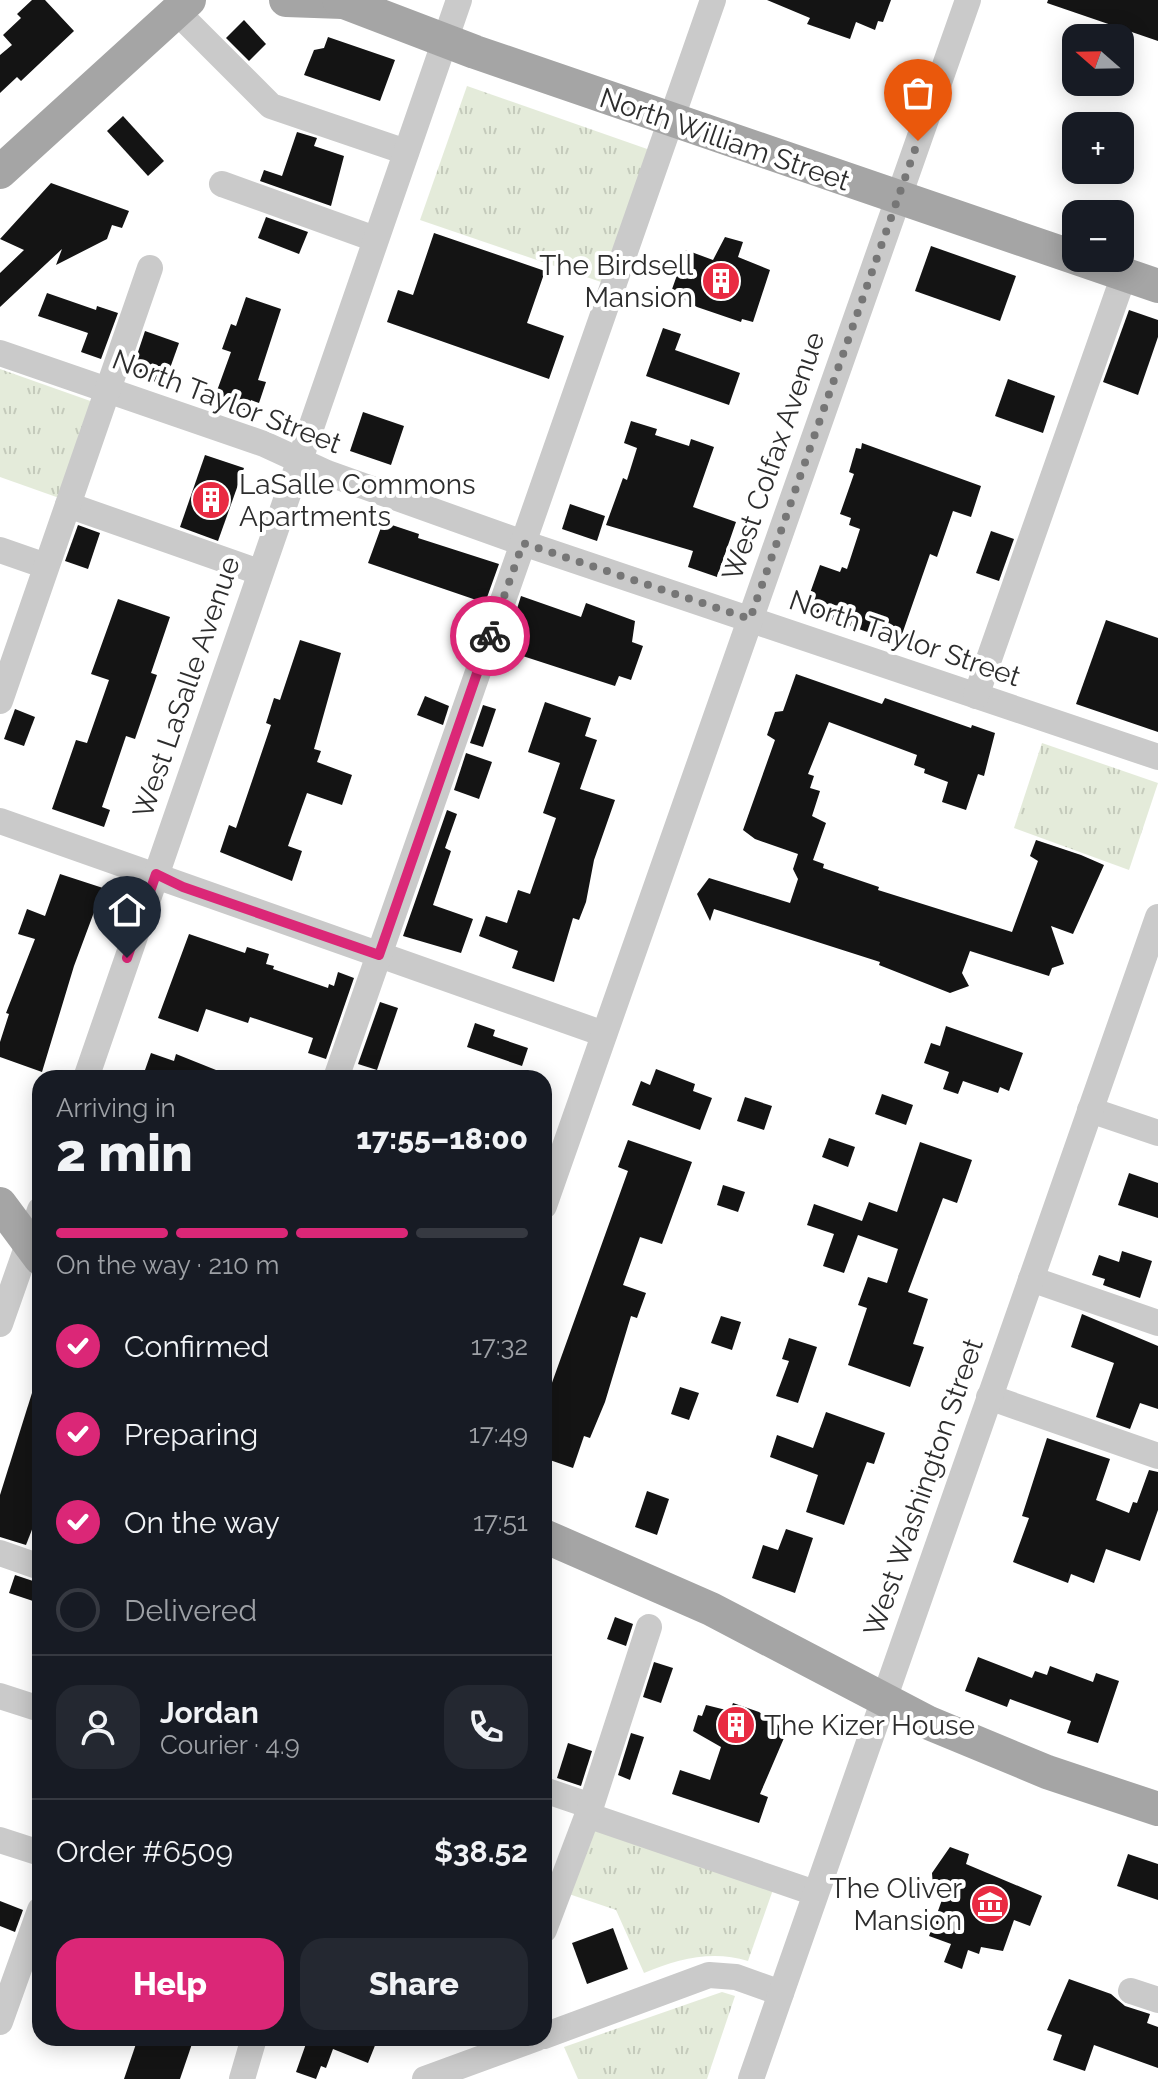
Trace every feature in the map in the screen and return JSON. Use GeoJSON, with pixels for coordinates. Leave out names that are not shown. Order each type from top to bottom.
{"type":"FeatureCollection","features":[{"type":"Feature","properties":{"kind":"main road","name":"North William Street"},"geometry":{"type":"LineString","coordinates":[[286,0],[341,1],[671,121],[1158,286]]}},
{"type":"Feature","properties":{"kind":"main road"},"geometry":{"type":"LineString","coordinates":[[0,172],[183,6]]}},
{"type":"Feature","properties":{"kind":"main road"},"geometry":{"type":"LineString","coordinates":[[0,1204],[32,1248]]}},
{"type":"Feature","properties":{"kind":"main road"},"geometry":{"type":"LineString","coordinates":[[552,1539],[711,1609],[882,1701],[1047,1772],[1158,1809]]}},
{"type":"Feature","properties":{"kind":"street","name":"West LaSalle Avenue"},"geometry":{"type":"LineString","coordinates":[[89,1070],[297,459],[459,0]]}},
{"type":"Feature","properties":{"kind":"street"},"geometry":{"type":"LineString","coordinates":[[339,1070],[713,0]]}},
{"type":"Feature","properties":{"kind":"street","name":"West Colfax Avenue"},"geometry":{"type":"LineString","coordinates":[[552,1183],[968,0]]}},
{"type":"Feature","properties":{"kind":"street"},"geometry":{"type":"LineString","coordinates":[[183,6],[271,106],[406,152]]}},
{"type":"Feature","properties":{"kind":"street"},"geometry":{"type":"LineString","coordinates":[[222,184],[375,239]]}},
{"type":"Feature","properties":{"kind":"street"},"geometry":{"type":"LineString","coordinates":[[0,701],[10,636],[46,566],[150,268]]}},
{"type":"Feature","properties":{"kind":"street"},"geometry":{"type":"LineString","coordinates":[[976,696],[1124,275]]}},
{"type":"Feature","properties":{"kind":"street","name":"North Taylor Street"},"geometry":{"type":"LineString","coordinates":[[0,353],[264,444],[327,473],[523,543],[1158,757]]}},
{"type":"Feature","properties":{"kind":"street"},"geometry":{"type":"LineString","coordinates":[[68,505],[259,572]]}},
{"type":"Feature","properties":{"kind":"street"},"geometry":{"type":"LineString","coordinates":[[0,550],[46,566]]}},
{"type":"Feature","properties":{"kind":"street"},"geometry":{"type":"LineString","coordinates":[[0,821],[604,1034]]}},
{"type":"Feature","properties":{"kind":"street","name":"West Washington Street"},"geometry":{"type":"LineString","coordinates":[[751,2079],[1158,917]]}},
{"type":"Feature","properties":{"kind":"street"},"geometry":{"type":"LineString","coordinates":[[1090,1110],[1158,1133]]}},
{"type":"Feature","properties":{"kind":"street"},"geometry":{"type":"LineString","coordinates":[[1,1320],[32,1255]]}},
{"type":"Feature","properties":{"kind":"street"},"geometry":{"type":"LineString","coordinates":[[1031,1279],[1158,1323]]}},
{"type":"Feature","properties":{"kind":"street"},"geometry":{"type":"LineString","coordinates":[[989,1397],[1158,1456]]}},
{"type":"Feature","properties":{"kind":"street"},"geometry":{"type":"LineString","coordinates":[[0,1553],[32,1564]]}},
{"type":"Feature","properties":{"kind":"street"},"geometry":{"type":"LineString","coordinates":[[552,1909],[589,1811],[649,1627]]}},
{"type":"Feature","properties":{"kind":"street"},"geometry":{"type":"LineString","coordinates":[[0,1696],[32,1706]]}},
{"type":"Feature","properties":{"kind":"street"},"geometry":{"type":"LineString","coordinates":[[552,1794],[589,1811],[815,1893]]}},
{"type":"Feature","properties":{"kind":"street"},"geometry":{"type":"LineString","coordinates":[[0,1840],[32,1850]]}},
{"type":"Feature","properties":{"kind":"street"},"geometry":{"type":"LineString","coordinates":[[0,2022],[32,1932]]}},
{"type":"Feature","properties":{"kind":"street"},"geometry":{"type":"LineString","coordinates":[[552,2032],[709,1975],[736,1977],[781,1993]]}},
{"type":"Feature","properties":{"kind":"street"},"geometry":{"type":"LineString","coordinates":[[1131,1991],[1158,2000]]}},
{"type":"Feature","properties":{"kind":"street"},"geometry":{"type":"LineString","coordinates":[[242,2079],[252,2046]]}},
{"type":"Feature","properties":{"kind":"street"},"geometry":{"type":"LineString","coordinates":[[430,2078],[514,2046]]}},
{"type":"Feature","properties":{"kind":"green space"},"geometry":{"type":"Polygon","coordinates":[[[467,86],[650,150],[604,283],[420,220],[467,86]]]}},
{"type":"Feature","properties":{"kind":"green space"},"geometry":{"type":"Polygon","coordinates":[[[0,369],[96,403],[62,499],[0,477],[0,369]]]}},
{"type":"Feature","properties":{"kind":"green space"},"geometry":{"type":"Polygon","coordinates":[[[1042,743],[1158,783],[1129,870],[1014,828],[1042,743]]]}},
{"type":"Feature","properties":{"kind":"green space"},"geometry":{"type":"Polygon","coordinates":[[[589,1821],[775,1884],[748,1961],[708,1956],[644,1973],[616,1910],[563,1892],[589,1821]]]}},
{"type":"Feature","properties":{"kind":"green space"},"geometry":{"type":"Polygon","coordinates":[[[722,1992],[735,1996],[707,2079],[578,2079],[564,2047],[722,1992]]]}},
{"type":"Feature","properties":{"kind":"building"},"geometry":{"type":"Polygon","coordinates":[[[32,0],[45,0],[74,31],[21,81],[17,77],[0,93],[0,55],[12,45],[3,35],[21,18],[17,14],[32,0]]]}},
{"type":"Feature","properties":{"kind":"building"},"geometry":{"type":"Polygon","coordinates":[[[767,0],[891,0],[883,22],[878,21],[875,30],[856,22],[850,39],[807,24],[810,18],[767,0]]]}},
{"type":"Feature","properties":{"kind":"building"},"geometry":{"type":"Polygon","coordinates":[[[1048,0],[1158,0],[1158,41],[1134,33],[1134,24],[1108,24],[1047,3],[1048,0]]]}},
{"type":"Feature","properties":{"kind":"building"},"geometry":{"type":"Polygon","coordinates":[[[244,20],[266,44],[249,61],[226,38],[244,20]]]}},
{"type":"Feature","properties":{"kind":"building"},"geometry":{"type":"Polygon","coordinates":[[[328,37],[395,60],[380,101],[304,75],[314,50],[324,48],[328,37]]]}},
{"type":"Feature","properties":{"kind":"building"},"geometry":{"type":"Polygon","coordinates":[[[123,116],[164,161],[148,176],[107,131],[123,116]]]}},
{"type":"Feature","properties":{"kind":"building"},"geometry":{"type":"Polygon","coordinates":[[[297,132],[317,138],[314,146],[344,156],[331,206],[260,181],[264,170],[282,176],[297,132]]]}},
{"type":"Feature","properties":{"kind":"building"},"geometry":{"type":"Polygon","coordinates":[[[51,183],[129,211],[122,228],[112,225],[107,239],[56,265],[62,249],[0,307],[0,273],[24,250],[0,239],[51,183]]]}},
{"type":"Feature","properties":{"kind":"building"},"geometry":{"type":"Polygon","coordinates":[[[266,217],[308,232],[299,254],[258,238],[266,217]]]}},
{"type":"Feature","properties":{"kind":"building"},"geometry":{"type":"Polygon","coordinates":[[[434,233],[545,271],[527,323],[564,336],[549,379],[387,322],[398,290],[413,295],[434,233]]]}},
{"type":"Feature","properties":{"kind":"building","name":"The Birdsell Mansion"},"geometry":{"type":"Polygon","coordinates":[[[725,237],[743,242],[738,257],[770,270],[753,322],[742,319],[741,322],[697,307],[671,292],[686,250],[713,260],[725,237]]]}},
{"type":"Feature","properties":{"kind":"building"},"geometry":{"type":"Polygon","coordinates":[[[931,246],[1016,276],[1000,321],[915,291],[931,246]]]}},
{"type":"Feature","properties":{"kind":"building"},"geometry":{"type":"Polygon","coordinates":[[[47,293],[96,310],[97,306],[118,313],[101,359],[81,352],[88,333],[38,316],[47,293]]]}},
{"type":"Feature","properties":{"kind":"building"},"geometry":{"type":"Polygon","coordinates":[[[246,297],[281,309],[258,380],[266,382],[259,403],[251,400],[247,411],[214,399],[231,352],[222,349],[231,324],[236,326],[246,297]]]}},
{"type":"Feature","properties":{"kind":"building"},"geometry":{"type":"Polygon","coordinates":[[[1129,310],[1158,320],[1158,337],[1138,395],[1103,382],[1129,310]]]}},
{"type":"Feature","properties":{"kind":"building"},"geometry":{"type":"Polygon","coordinates":[[[663,328],[681,334],[675,350],[740,373],[729,405],[646,376],[663,328]]]}},
{"type":"Feature","properties":{"kind":"building"},"geometry":{"type":"Polygon","coordinates":[[[145,331],[179,343],[164,385],[131,373],[145,331]]]}},
{"type":"Feature","properties":{"kind":"building"},"geometry":{"type":"Polygon","coordinates":[[[1008,379],[1055,396],[1043,433],[995,416],[1008,379]]]}},
{"type":"Feature","properties":{"kind":"building"},"geometry":{"type":"Polygon","coordinates":[[[363,412],[404,426],[391,465],[350,451],[363,412]]]}},
{"type":"Feature","properties":{"kind":"building"},"geometry":{"type":"Polygon","coordinates":[[[631,421],[657,429],[655,435],[689,446],[691,439],[714,447],[693,507],[736,522],[717,577],[688,567],[693,551],[606,525],[623,478],[627,480],[637,448],[624,443],[631,421]]]}},
{"type":"Feature","properties":{"kind":"building"},"geometry":{"type":"Polygon","coordinates":[[[862,443],[981,486],[971,517],[953,511],[937,557],[930,554],[899,643],[804,610],[820,565],[840,572],[842,567],[847,569],[860,529],[849,525],[851,518],[840,514],[854,474],[849,472],[856,448],[861,449],[862,443]]]}},
{"type":"Feature","properties":{"kind":"building","name":"LaSalle Commons Apartments"},"geometry":{"type":"Polygon","coordinates":[[[205,455],[244,468],[218,541],[180,527],[205,455]]]}},
{"type":"Feature","properties":{"kind":"building"},"geometry":{"type":"Polygon","coordinates":[[[570,504],[605,516],[597,541],[562,529],[570,504]]]}},
{"type":"Feature","properties":{"kind":"building"},"geometry":{"type":"Polygon","coordinates":[[[383,522],[419,534],[418,538],[499,564],[485,603],[368,563],[383,522]]]}},
{"type":"Feature","properties":{"kind":"building"},"geometry":{"type":"Polygon","coordinates":[[[78,525],[100,533],[88,569],[65,561],[78,525]]]}},
{"type":"Feature","properties":{"kind":"building"},"geometry":{"type":"Polygon","coordinates":[[[991,531],[1014,539],[999,581],[976,573],[991,531]]]}},
{"type":"Feature","properties":{"kind":"building"},"geometry":{"type":"Polygon","coordinates":[[[521,596],[581,617],[586,603],[635,621],[632,642],[643,646],[631,680],[619,676],[615,686],[504,650],[521,596]]]}},
{"type":"Feature","properties":{"kind":"building"},"geometry":{"type":"Polygon","coordinates":[[[118,599],[170,617],[151,673],[157,675],[135,739],[126,736],[102,807],[110,810],[104,827],[52,809],[76,740],[87,743],[109,680],[91,674],[118,599]]]}},
{"type":"Feature","properties":{"kind":"building"},"geometry":{"type":"Polygon","coordinates":[[[1106,620],[1158,638],[1158,732],[1076,704],[1106,620]]]}},
{"type":"Feature","properties":{"kind":"building"},"geometry":{"type":"Polygon","coordinates":[[[300,640],[341,653],[314,749],[321,751],[317,762],[352,775],[342,805],[307,793],[288,846],[302,851],[292,881],[220,852],[229,825],[236,828],[271,725],[266,723],[274,698],[280,700],[300,640]]]}},
{"type":"Feature","properties":{"kind":"building"},"geometry":{"type":"Polygon","coordinates":[[[796,674],[882,704],[885,698],[971,728],[972,725],[995,733],[984,776],[978,774],[966,810],[942,802],[948,782],[924,773],[925,769],[914,765],[917,755],[829,722],[808,774],[814,776],[810,788],[820,791],[812,816],[826,823],[813,860],[824,864],[823,868],[879,887],[878,890],[1012,932],[1038,861],[1030,856],[1036,840],[1081,855],[1104,865],[1073,934],[1051,926],[1064,964],[1052,968],[1049,976],[970,951],[962,973],[969,986],[950,993],[879,965],[880,962],[714,909],[710,921],[697,894],[709,878],[790,903],[798,879],[793,869],[798,854],[755,839],[743,830],[775,740],[767,735],[775,712],[783,711],[796,674]]]}},
{"type":"Feature","properties":{"kind":"building"},"geometry":{"type":"Polygon","coordinates":[[[425,696],[449,706],[443,725],[417,715],[425,696]]]}},
{"type":"Feature","properties":{"kind":"building"},"geometry":{"type":"Polygon","coordinates":[[[545,702],[591,718],[585,736],[597,740],[580,789],[615,800],[594,860],[586,902],[579,920],[573,918],[554,982],[512,968],[518,951],[479,936],[486,916],[507,923],[518,890],[530,894],[556,818],[543,813],[560,763],[528,752],[545,702]]]}},
{"type":"Feature","properties":{"kind":"building"},"geometry":{"type":"Polygon","coordinates":[[[483,705],[496,709],[483,747],[470,743],[483,705]]]}},
{"type":"Feature","properties":{"kind":"building"},"geometry":{"type":"Polygon","coordinates":[[[15,709],[35,717],[24,746],[4,739],[15,709]]]}},
{"type":"Feature","properties":{"kind":"building"},"geometry":{"type":"Polygon","coordinates":[[[466,753],[492,762],[479,799],[454,790],[466,753]]]}},
{"type":"Feature","properties":{"kind":"building"},"geometry":{"type":"Polygon","coordinates":[[[447,810],[457,814],[445,848],[451,851],[433,905],[473,919],[461,953],[403,936],[447,810]]]}},
{"type":"Feature","properties":{"kind":"building"},"geometry":{"type":"Polygon","coordinates":[[[60,874],[103,888],[74,966],[43,1070],[36,1070],[0,1057],[0,1042],[9,1014],[6,1013],[35,939],[18,934],[27,909],[45,916],[60,874]]]}},
{"type":"Feature","properties":{"kind":"building"},"geometry":{"type":"Polygon","coordinates":[[[189,934],[245,953],[247,947],[269,954],[266,964],[274,966],[273,969],[328,988],[329,984],[334,986],[338,972],[354,978],[326,1059],[308,1053],[313,1038],[250,1017],[248,1023],[206,1009],[198,1032],[158,1018],[189,934]]]}},
{"type":"Feature","properties":{"kind":"building"},"geometry":{"type":"Polygon","coordinates":[[[380,1002],[398,1008],[377,1070],[358,1064],[380,1002]]]}},
{"type":"Feature","properties":{"kind":"building"},"geometry":{"type":"Polygon","coordinates":[[[475,1023],[495,1030],[493,1036],[528,1048],[522,1066],[467,1047],[475,1023]]]}},
{"type":"Feature","properties":{"kind":"building"},"geometry":{"type":"Polygon","coordinates":[[[946,1026],[1023,1053],[1009,1091],[1000,1087],[998,1093],[963,1081],[958,1094],[943,1089],[949,1072],[924,1063],[931,1043],[940,1046],[946,1026]]]}},
{"type":"Feature","properties":{"kind":"building"},"geometry":{"type":"Polygon","coordinates":[[[151,1053],[174,1061],[176,1054],[216,1070],[145,1070],[151,1053]]]}},
{"type":"Feature","properties":{"kind":"building"},"geometry":{"type":"Polygon","coordinates":[[[656,1069],[695,1084],[693,1091],[712,1098],[700,1130],[632,1105],[641,1081],[650,1085],[656,1069]]]}},
{"type":"Feature","properties":{"kind":"building"},"geometry":{"type":"Polygon","coordinates":[[[882,1094],[913,1105],[906,1125],[875,1114],[882,1094]]]}},
{"type":"Feature","properties":{"kind":"building"},"geometry":{"type":"Polygon","coordinates":[[[745,1097],[772,1106],[764,1130],[737,1121],[745,1097]]]}},
{"type":"Feature","properties":{"kind":"building"},"geometry":{"type":"Polygon","coordinates":[[[829,1138],[855,1147],[848,1167],[822,1157],[829,1138]]]}},
{"type":"Feature","properties":{"kind":"building"},"geometry":{"type":"Polygon","coordinates":[[[628,1140],[692,1162],[662,1244],[640,1237],[623,1285],[646,1293],[637,1318],[631,1316],[605,1402],[590,1438],[584,1436],[573,1468],[552,1461],[552,1383],[628,1171],[618,1167],[628,1140]]]}},
{"type":"Feature","properties":{"kind":"building"},"geometry":{"type":"Polygon","coordinates":[[[920,1142],[972,1160],[957,1203],[943,1198],[908,1292],[928,1299],[913,1344],[924,1347],[910,1387],[848,1365],[867,1308],[858,1305],[868,1277],[887,1283],[898,1249],[858,1235],[844,1273],[823,1266],[834,1234],[807,1225],[814,1204],[862,1221],[869,1202],[897,1212],[920,1142]]]}},
{"type":"Feature","properties":{"kind":"building"},"geometry":{"type":"Polygon","coordinates":[[[1129,1173],[1158,1183],[1158,1218],[1118,1205],[1129,1173]]]}},
{"type":"Feature","properties":{"kind":"building"},"geometry":{"type":"Polygon","coordinates":[[[723,1185],[745,1192],[738,1212],[717,1205],[723,1185]]]}},
{"type":"Feature","properties":{"kind":"building"},"geometry":{"type":"Polygon","coordinates":[[[1122,1251],[1152,1261],[1140,1298],[1103,1285],[1105,1279],[1092,1275],[1099,1255],[1119,1262],[1122,1251]]]}},
{"type":"Feature","properties":{"kind":"building"},"geometry":{"type":"Polygon","coordinates":[[[1082,1314],[1158,1346],[1158,1409],[1140,1403],[1130,1429],[1096,1417],[1114,1363],[1071,1347],[1082,1314]]]}},
{"type":"Feature","properties":{"kind":"building"},"geometry":{"type":"Polygon","coordinates":[[[721,1316],[741,1322],[732,1350],[711,1343],[721,1316]]]}},
{"type":"Feature","properties":{"kind":"building"},"geometry":{"type":"Polygon","coordinates":[[[789,1338],[817,1347],[798,1403],[776,1396],[789,1361],[782,1359],[789,1338]]]}},
{"type":"Feature","properties":{"kind":"building"},"geometry":{"type":"Polygon","coordinates":[[[680,1387],[699,1393],[689,1420],[671,1414],[680,1387]]]}},
{"type":"Feature","properties":{"kind":"building"},"geometry":{"type":"Polygon","coordinates":[[[32,1393],[32,1530],[26,1545],[0,1537],[0,1495],[32,1393]]]}},
{"type":"Feature","properties":{"kind":"building"},"geometry":{"type":"Polygon","coordinates":[[[826,1412],[885,1433],[874,1464],[867,1462],[844,1525],[806,1512],[818,1475],[770,1457],[777,1435],[813,1448],[826,1412]]]}},
{"type":"Feature","properties":{"kind":"building"},"geometry":{"type":"Polygon","coordinates":[[[1047,1438],[1110,1459],[1096,1500],[1129,1513],[1133,1502],[1137,1503],[1149,1470],[1158,1472],[1158,1510],[1140,1561],[1106,1549],[1094,1583],[1071,1574],[1068,1583],[1013,1562],[1029,1518],[1022,1516],[1047,1438]]]}},
{"type":"Feature","properties":{"kind":"building"},"geometry":{"type":"Polygon","coordinates":[[[647,1491],[669,1499],[657,1535],[635,1527],[647,1491]]]}},
{"type":"Feature","properties":{"kind":"building"},"geometry":{"type":"Polygon","coordinates":[[[786,1529],[813,1538],[795,1593],[752,1578],[763,1545],[778,1550],[786,1529]]]}},
{"type":"Feature","properties":{"kind":"building"},"geometry":{"type":"Polygon","coordinates":[[[15,1575],[32,1581],[32,1601],[9,1593],[15,1575]]]}},
{"type":"Feature","properties":{"kind":"building"},"geometry":{"type":"Polygon","coordinates":[[[615,1617],[633,1624],[626,1646],[607,1639],[615,1617]]]}},
{"type":"Feature","properties":{"kind":"building"},"geometry":{"type":"Polygon","coordinates":[[[978,1657],[1032,1678],[1035,1671],[1047,1675],[1050,1666],[1093,1682],[1096,1673],[1119,1681],[1098,1743],[1067,1733],[1071,1721],[1010,1699],[1007,1707],[965,1691],[978,1657]]]}},
{"type":"Feature","properties":{"kind":"building"},"geometry":{"type":"Polygon","coordinates":[[[654,1662],[673,1668],[661,1703],[643,1697],[654,1662]]]}},
{"type":"Feature","properties":{"kind":"building"},"geometry":{"type":"Polygon","coordinates":[[[733,1703],[759,1712],[787,1731],[760,1794],[768,1797],[759,1823],[672,1794],[680,1770],[710,1780],[721,1747],[693,1731],[698,1715],[702,1716],[706,1705],[730,1711],[733,1703]]]}},
{"type":"Feature","properties":{"kind":"building"},"geometry":{"type":"Polygon","coordinates":[[[631,1733],[644,1737],[630,1780],[618,1775],[631,1733]]]}},
{"type":"Feature","properties":{"kind":"building"},"geometry":{"type":"Polygon","coordinates":[[[568,1743],[592,1751],[581,1786],[557,1778],[568,1743]]]}},
{"type":"Feature","properties":{"kind":"building","name":"The Oliver Mansion"},"geometry":{"type":"Polygon","coordinates":[[[950,1847],[969,1854],[966,1864],[1042,1896],[1030,1926],[1014,1920],[1003,1951],[981,1947],[979,1954],[968,1950],[962,1969],[944,1962],[951,1944],[929,1936],[943,1897],[933,1887],[932,1873],[950,1847]]]}},
{"type":"Feature","properties":{"kind":"building"},"geometry":{"type":"Polygon","coordinates":[[[1128,1854],[1158,1864],[1158,1900],[1117,1886],[1128,1854]]]}},
{"type":"Feature","properties":{"kind":"building"},"geometry":{"type":"Polygon","coordinates":[[[0,1901],[23,1910],[15,1932],[0,1926],[0,1901]]]}},
{"type":"Feature","properties":{"kind":"building"},"geometry":{"type":"Polygon","coordinates":[[[613,1928],[628,1969],[587,1984],[572,1943],[613,1928]]]}},
{"type":"Feature","properties":{"kind":"building"},"geometry":{"type":"Polygon","coordinates":[[[1069,1979],[1111,1994],[1125,2006],[1150,2014],[1147,2023],[1158,2027],[1158,2068],[1094,2045],[1085,2071],[1053,2060],[1062,2035],[1047,2030],[1069,1979]]]}},
{"type":"Feature","properties":{"kind":"building"},"geometry":{"type":"Polygon","coordinates":[[[135,2046],[191,2046],[180,2079],[124,2079],[135,2046]]]}},
{"type":"Feature","properties":{"kind":"building"},"geometry":{"type":"Polygon","coordinates":[[[305,2046],[375,2046],[368,2063],[333,2049],[326,2068],[321,2066],[316,2079],[296,2072],[305,2046]]]}},
{"type":"Feature","properties":{"kind":"way so far"},"geometry":{"type":"LineString","coordinates":[[490,636],[523,543],[750,619],[918,141]]}},
{"type":"Feature","properties":{"kind":"place","name":"The Birdsell Mansion"},"geometry":{"type":"Point","coordinates":[721,281]}},
{"type":"Feature","properties":{"kind":"place","name":"LaSalle Commons Apartments"},"geometry":{"type":"Point","coordinates":[211,500]}},
{"type":"Feature","properties":{"kind":"place","name":"The Kizer House"},"geometry":{"type":"Point","coordinates":[736,1725]}},
{"type":"Feature","properties":{"kind":"place","name":"The Oliver Mansion"},"geometry":{"type":"Point","coordinates":[990,1904]}},
{"type":"Feature","properties":{"kind":"route"},"geometry":{"type":"LineString","coordinates":[[127,958],[156,874],[183,887],[379,955],[490,636]]}}]}
